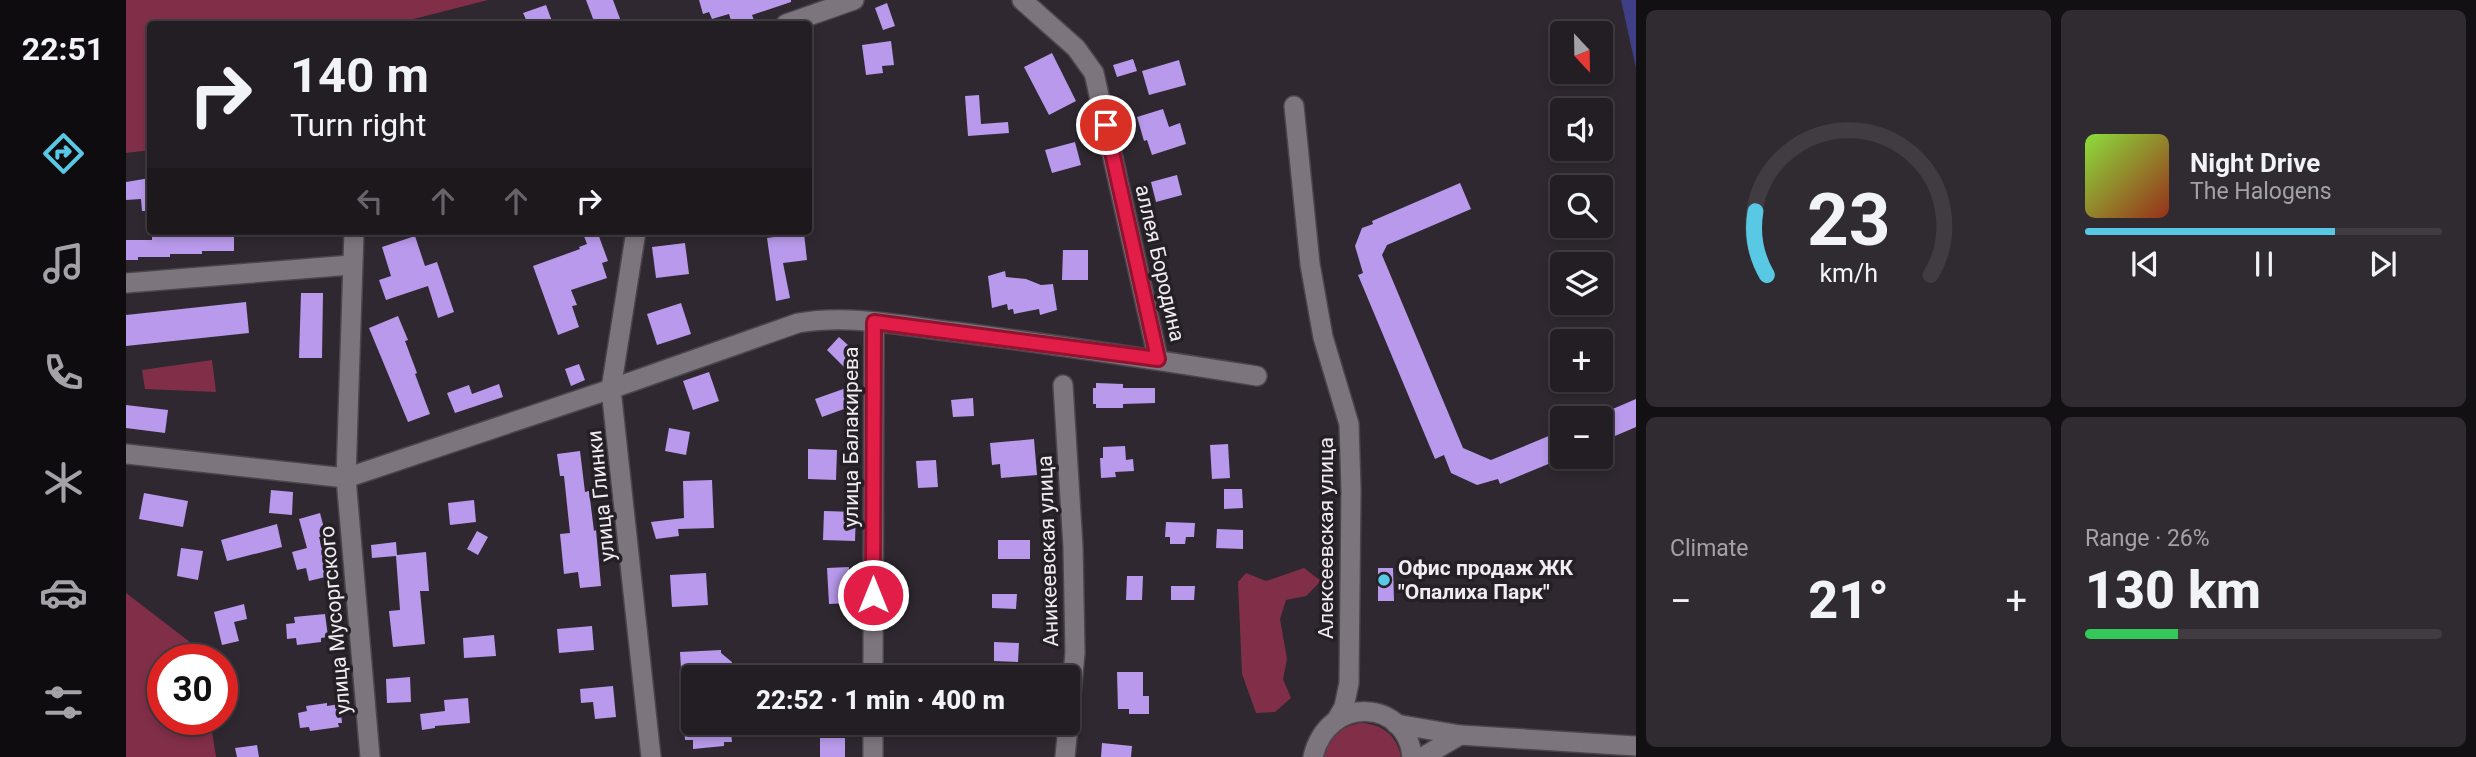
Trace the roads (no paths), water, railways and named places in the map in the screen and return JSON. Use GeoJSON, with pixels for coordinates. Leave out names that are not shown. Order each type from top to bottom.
{"type":"FeatureCollection","features":[{"type":"Feature","properties":{"kind":"street"},"geometry":{"type":"LineString","coordinates":[[794,21],[854,0]]}},
{"type":"Feature","properties":{"kind":"street","name":"аллея Бородина"},"geometry":{"type":"LineString","coordinates":[[1022,0],[1076,48],[1094,73],[1158,359]]}},
{"type":"Feature","properties":{"kind":"street","name":"Алексеевская улица"},"geometry":{"type":"LineString","coordinates":[[1294,106],[1310,264],[1323,337],[1349,424],[1351,490],[1349,683],[1344,707],[1316,743],[1313,757]]}},
{"type":"Feature","properties":{"kind":"street"},"geometry":{"type":"LineString","coordinates":[[126,283],[351,265],[354,235]]}},
{"type":"Feature","properties":{"kind":"street","name":"улица Глинки"},"geometry":{"type":"LineString","coordinates":[[635,235],[611,389],[651,757]]}},
{"type":"Feature","properties":{"kind":"street","name":"улица Мусоргского"},"geometry":{"type":"LineString","coordinates":[[351,265],[346,478],[370,757]]}},
{"type":"Feature","properties":{"kind":"street"},"geometry":{"type":"LineString","coordinates":[[126,454],[346,478],[798,323],[817,320],[874,322],[1158,359],[1257,376]]}},
{"type":"Feature","properties":{"kind":"street","name":"улица Балакирева"},"geometry":{"type":"LineString","coordinates":[[873,665],[874,322]]}},
{"type":"Feature","properties":{"kind":"street","name":"Аникеевская улица"},"geometry":{"type":"LineString","coordinates":[[1063,385],[1073,547],[1075,653],[1065,757]]}},
{"type":"Feature","properties":{"kind":"street"},"geometry":{"type":"LineString","coordinates":[[1349,683],[1355,694],[1377,714],[1396,724],[1460,735],[1636,746]]}},
{"type":"Feature","properties":{"kind":"street"},"geometry":{"type":"LineString","coordinates":[[1337,719],[1352,713],[1377,714]]}},
{"type":"Feature","properties":{"kind":"street"},"geometry":{"type":"LineString","coordinates":[[1396,724],[1406,736],[1412,757]]}},
{"type":"Feature","properties":{"kind":"street"},"geometry":{"type":"LineString","coordinates":[[873,735],[873,757]]}},
{"type":"Feature","properties":{"kind":"street"},"geometry":{"type":"LineString","coordinates":[[1423,757],[1460,735]]}},
{"type":"Feature","properties":{"kind":"place","name":"Офис продаж ЖК \"Опалиха Парк\""},"geometry":{"type":"Point","coordinates":[1384,580]}}]}
